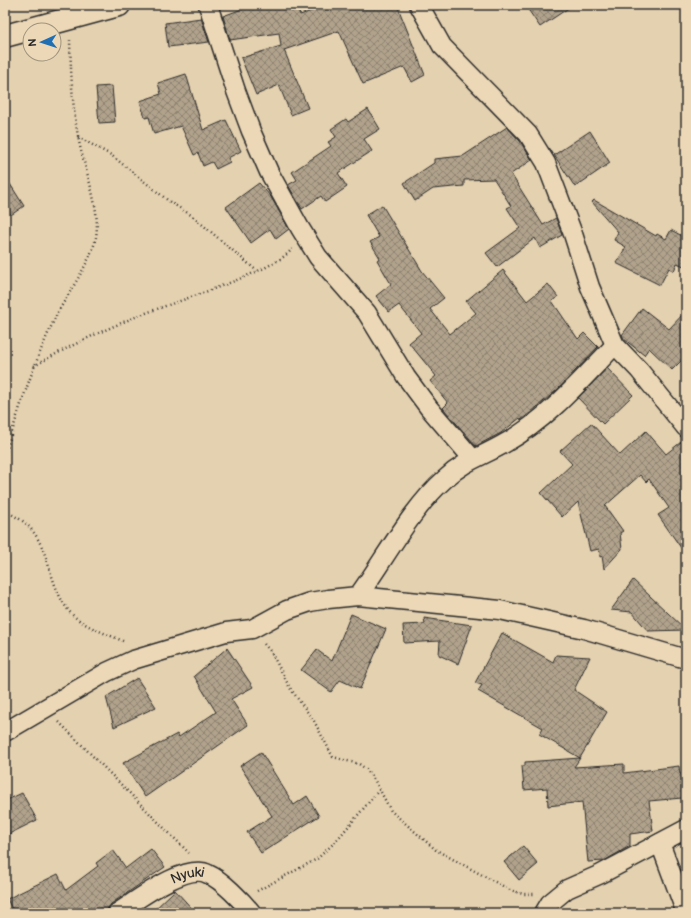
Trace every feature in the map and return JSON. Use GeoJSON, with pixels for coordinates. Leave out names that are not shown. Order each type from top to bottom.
{"type":"FeatureCollection","features":[{"type":"Feature","properties":{"kind":"street"},"geometry":{"type":"LineString","coordinates":[[5,36],[119,5]]}},
{"type":"Feature","properties":{"kind":"street"},"geometry":{"type":"LineString","coordinates":[[208,5],[251,131],[269,172],[300,228],[318,257],[367,313],[406,377],[420,396],[472,458]]}},
{"type":"Feature","properties":{"kind":"street"},"geometry":{"type":"LineString","coordinates":[[418,5],[442,46],[528,134],[546,163],[573,234],[590,287],[615,346],[639,370],[686,428]]}},
{"type":"Feature","properties":{"kind":"street"},"geometry":{"type":"LineString","coordinates":[[358,596],[426,499],[444,479],[472,458],[507,442],[548,414],[615,346]]}},
{"type":"Feature","properties":{"kind":"street"},"geometry":{"type":"LineString","coordinates":[[5,732],[107,672],[146,655],[226,632],[252,628],[287,610],[310,602],[358,596],[500,610],[584,629],[686,659]]}},
{"type":"Feature","properties":{"kind":"street"},"geometry":{"type":"LineString","coordinates":[[544,913],[550,903],[567,889],[601,874],[686,829]]}},
{"type":"Feature","properties":{"kind":"street"},"geometry":{"type":"LineString","coordinates":[[660,843],[686,913]]}},
{"type":"Feature","properties":{"kind":"street","name":"Nyuki"},"geometry":{"type":"LineString","coordinates":[[117,913],[186,873],[196,871],[208,873],[246,907]]}},
{"type":"Feature","properties":{"kind":"path"},"geometry":{"type":"LineString","coordinates":[[5,455],[34,366],[62,303],[88,259],[96,239],[97,224],[94,206],[78,137],[71,90],[70,18]]}},
{"type":"Feature","properties":{"kind":"path"},"geometry":{"type":"LineString","coordinates":[[78,137],[111,155],[170,202],[191,215],[257,271]]}},
{"type":"Feature","properties":{"kind":"path"},"geometry":{"type":"LineString","coordinates":[[34,366],[132,318],[257,271],[288,256],[300,228]]}},
{"type":"Feature","properties":{"kind":"path"},"geometry":{"type":"LineString","coordinates":[[5,511],[21,519],[33,530],[44,553],[61,599],[70,612],[82,622],[130,645],[146,655]]}},
{"type":"Feature","properties":{"kind":"path"},"geometry":{"type":"LineString","coordinates":[[252,628],[271,652],[290,688],[314,721],[329,752],[333,757],[358,764],[366,769],[380,789],[391,811],[436,850],[510,890],[523,894],[536,894]]}},
{"type":"Feature","properties":{"kind":"path"},"geometry":{"type":"LineString","coordinates":[[46,708],[208,873]]}},
{"type":"Feature","properties":{"kind":"path"},"geometry":{"type":"LineString","coordinates":[[246,907],[317,859],[336,841],[380,789]]}},
{"type":"Feature","properties":{"kind":"building"},"geometry":{"type":"Polygon","coordinates":[[[253,5],[296,5],[300,15],[329,5],[397,5],[425,75],[412,82],[404,67],[363,84],[339,31],[284,50],[308,108],[291,115],[279,85],[256,95],[241,58],[281,46],[279,33],[230,40],[223,16],[253,5]]]}},
{"type":"Feature","properties":{"kind":"building"},"geometry":{"type":"Polygon","coordinates":[[[525,5],[573,5],[540,27],[525,5]]]}},
{"type":"Feature","properties":{"kind":"building"},"geometry":{"type":"Polygon","coordinates":[[[201,18],[209,42],[168,47],[165,23],[201,18]]]}},
{"type":"Feature","properties":{"kind":"building"},"geometry":{"type":"Polygon","coordinates":[[[186,74],[203,130],[226,120],[241,151],[228,158],[230,162],[216,169],[212,162],[203,166],[198,153],[194,155],[181,126],[154,134],[149,117],[145,118],[140,101],[161,94],[158,83],[186,74]]]}},
{"type":"Feature","properties":{"kind":"building"},"geometry":{"type":"Polygon","coordinates":[[[112,86],[115,122],[99,123],[96,87],[112,86]]]}},
{"type":"Feature","properties":{"kind":"building"},"geometry":{"type":"Polygon","coordinates":[[[368,109],[380,129],[364,139],[372,151],[338,173],[347,187],[325,202],[321,196],[302,209],[288,185],[297,180],[292,172],[331,146],[328,142],[336,137],[331,129],[346,119],[348,122],[368,109]]]}},
{"type":"Feature","properties":{"kind":"building"},"geometry":{"type":"Polygon","coordinates":[[[507,127],[520,141],[532,160],[511,174],[543,225],[556,218],[562,235],[540,248],[535,238],[497,267],[486,253],[520,228],[507,208],[511,206],[494,179],[464,180],[464,186],[433,189],[415,201],[404,183],[434,163],[434,159],[463,156],[507,127]]]}},
{"type":"Feature","properties":{"kind":"building"},"geometry":{"type":"Polygon","coordinates":[[[590,131],[610,163],[575,187],[554,155],[590,131]]]}},
{"type":"Feature","properties":{"kind":"building"},"geometry":{"type":"Polygon","coordinates":[[[5,176],[24,206],[11,215],[5,205],[5,176]]]}},
{"type":"Feature","properties":{"kind":"building"},"geometry":{"type":"Polygon","coordinates":[[[259,183],[271,197],[289,229],[276,239],[270,229],[251,243],[226,207],[259,183]]]}},
{"type":"Feature","properties":{"kind":"building"},"geometry":{"type":"Polygon","coordinates":[[[594,200],[656,236],[657,234],[666,239],[671,230],[686,238],[686,267],[677,263],[674,271],[669,268],[660,285],[616,263],[626,247],[614,240],[618,232],[592,202],[594,200]]]}},
{"type":"Feature","properties":{"kind":"building"},"geometry":{"type":"Polygon","coordinates":[[[382,205],[422,271],[444,298],[430,309],[450,334],[476,313],[466,301],[503,270],[527,301],[548,284],[558,297],[552,301],[578,339],[584,333],[598,347],[557,390],[530,413],[521,420],[520,418],[501,433],[476,446],[443,408],[448,403],[430,381],[436,376],[409,343],[421,333],[399,305],[389,312],[376,296],[391,284],[377,260],[380,258],[370,242],[379,237],[366,215],[382,205]]]}},
{"type":"Feature","properties":{"kind":"building"},"geometry":{"type":"Polygon","coordinates":[[[642,308],[669,329],[686,311],[686,356],[672,370],[649,348],[644,355],[624,339],[622,335],[642,308]]]}},
{"type":"Feature","properties":{"kind":"building"},"geometry":{"type":"Polygon","coordinates":[[[607,368],[633,395],[603,424],[578,398],[607,368]]]}},
{"type":"Feature","properties":{"kind":"building"},"geometry":{"type":"Polygon","coordinates":[[[591,423],[620,455],[646,431],[666,454],[686,438],[686,555],[658,515],[669,508],[649,479],[646,482],[640,475],[605,506],[623,531],[620,533],[622,549],[604,569],[602,556],[600,557],[599,549],[590,551],[578,502],[562,517],[541,493],[572,464],[560,451],[591,423]]]}},
{"type":"Feature","properties":{"kind":"building"},"geometry":{"type":"Polygon","coordinates":[[[633,580],[686,630],[648,631],[632,612],[611,610],[633,580]]]}},
{"type":"Feature","properties":{"kind":"building"},"geometry":{"type":"Polygon","coordinates":[[[351,614],[386,629],[360,689],[340,680],[331,692],[301,670],[317,650],[332,661],[351,614]]]}},
{"type":"Feature","properties":{"kind":"building"},"geometry":{"type":"Polygon","coordinates":[[[424,618],[472,625],[458,664],[439,655],[440,641],[404,643],[403,625],[425,624],[424,618]]]}},
{"type":"Feature","properties":{"kind":"building"},"geometry":{"type":"Polygon","coordinates":[[[502,633],[553,662],[556,655],[590,657],[574,690],[607,712],[580,758],[539,734],[543,728],[478,691],[482,685],[475,683],[502,633]]]}},
{"type":"Feature","properties":{"kind":"building"},"geometry":{"type":"Polygon","coordinates":[[[227,648],[253,687],[231,699],[248,725],[145,797],[123,763],[177,734],[179,737],[216,712],[194,676],[227,648]]]}},
{"type":"Feature","properties":{"kind":"building"},"geometry":{"type":"Polygon","coordinates":[[[137,678],[156,707],[114,727],[106,697],[137,678]]]}},
{"type":"Feature","properties":{"kind":"building"},"geometry":{"type":"Polygon","coordinates":[[[261,752],[294,805],[307,796],[319,816],[261,853],[247,832],[272,816],[240,766],[261,752]]]}},
{"type":"Feature","properties":{"kind":"building"},"geometry":{"type":"Polygon","coordinates":[[[580,758],[574,767],[624,764],[624,773],[679,766],[680,774],[686,774],[686,788],[683,789],[682,798],[649,801],[653,831],[630,834],[630,846],[604,861],[588,862],[582,802],[548,806],[547,788],[524,790],[522,766],[525,766],[525,762],[580,758]]]}},
{"type":"Feature","properties":{"kind":"building"},"geometry":{"type":"Polygon","coordinates":[[[22,793],[37,820],[5,836],[5,801],[22,793]]]}},
{"type":"Feature","properties":{"kind":"building"},"geometry":{"type":"Polygon","coordinates":[[[523,846],[538,864],[519,880],[504,862],[523,846]]]}},
{"type":"Feature","properties":{"kind":"building"},"geometry":{"type":"Polygon","coordinates":[[[151,849],[165,867],[111,904],[105,913],[14,913],[7,899],[58,874],[66,890],[98,866],[96,863],[113,850],[126,868],[151,849]]]}},
{"type":"Feature","properties":{"kind":"building"},"geometry":{"type":"Polygon","coordinates":[[[175,890],[196,913],[151,913],[175,890]]]}}]}
